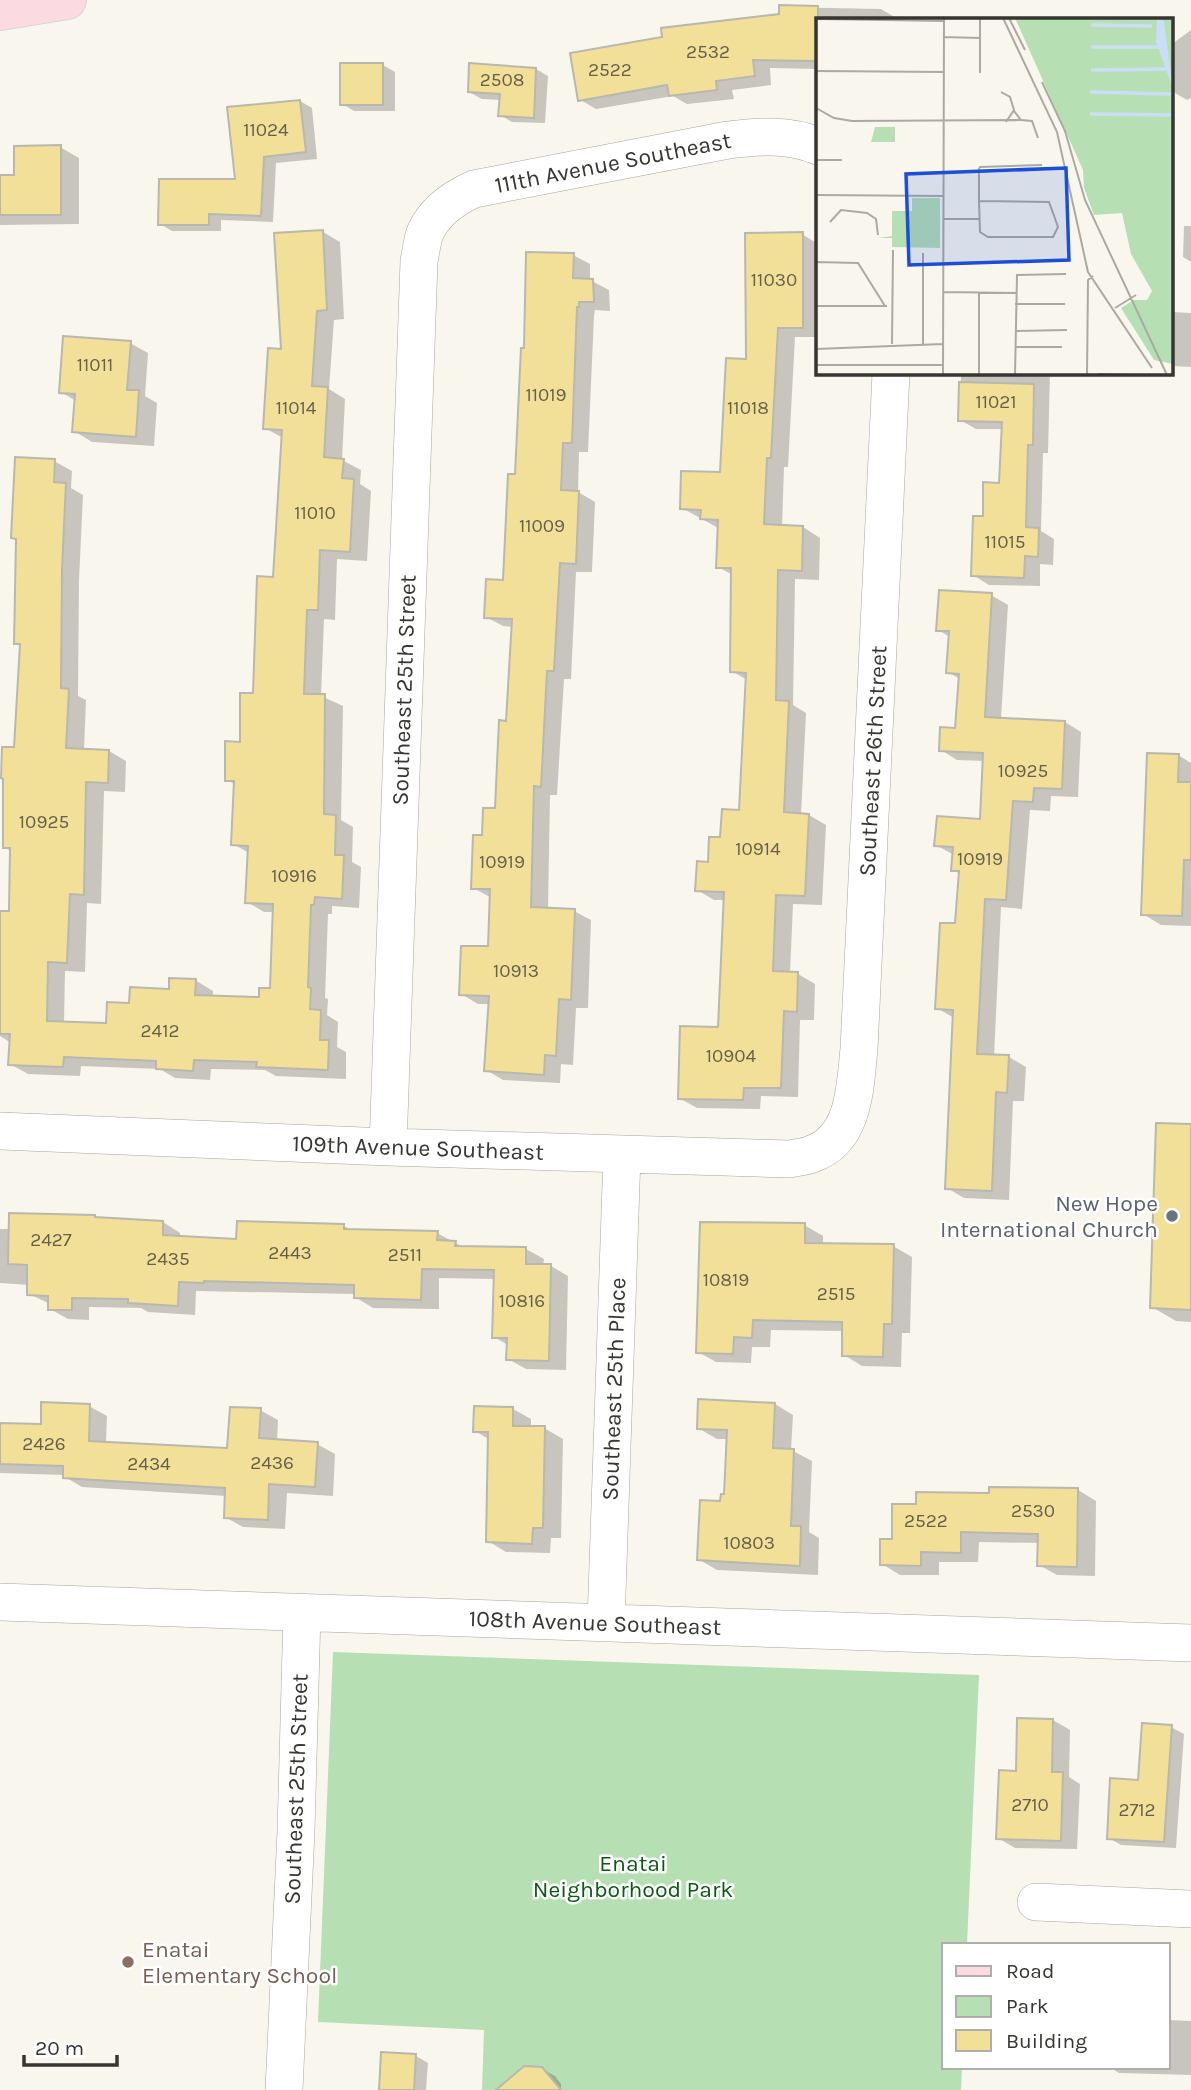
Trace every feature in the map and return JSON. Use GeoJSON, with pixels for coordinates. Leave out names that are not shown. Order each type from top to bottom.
{"type":"FeatureCollection","features":[{"type":"Feature","properties":{"kind":"main road"},"geometry":{"type":"LineString","coordinates":[[0,11],[67,0]]}},
{"type":"Feature","properties":{"kind":"street","name":"111th Avenue Southeast"},"geometry":{"type":"LineString","coordinates":[[425,233],[454,198],[474,189],[762,136],[790,137],[816,145]]}},
{"type":"Feature","properties":{"kind":"street","name":"Southeast 25th Street"},"geometry":{"type":"LineString","coordinates":[[388,1147],[419,261],[425,233]]}},
{"type":"Feature","properties":{"kind":"street","name":"Southeast 26th Street"},"geometry":{"type":"LineString","coordinates":[[832,1142],[844,1128],[854,1097],[859,1049],[891,374]]}},
{"type":"Feature","properties":{"kind":"street","name":"109th Avenue Southeast"},"geometry":{"type":"LineString","coordinates":[[0,1131],[622,1155],[790,1158],[813,1154],[832,1142]]}},
{"type":"Feature","properties":{"kind":"street","name":"Southeast 25th Place"},"geometry":{"type":"LineString","coordinates":[[606,1623],[622,1155]]}},
{"type":"Feature","properties":{"kind":"street","name":"108th Avenue Southeast"},"geometry":{"type":"LineString","coordinates":[[0,1602],[1191,1643]]}},
{"type":"Feature","properties":{"kind":"street","name":"Southeast 25th Street"},"geometry":{"type":"LineString","coordinates":[[284,2090],[296,1831],[302,1613]]}},
{"type":"Feature","properties":{"kind":"street"},"geometry":{"type":"LineString","coordinates":[[1036,1902],[1191,1909]]}},
{"type":"Feature","properties":{"kind":"green space","name":"Enatai Neighborhood Park"},"geometry":{"type":"Polygon","coordinates":[[[333,1652],[979,1675],[967,1943],[942,1943],[942,2069],[962,2069],[961,2090],[482,2090],[484,2030],[318,2022],[333,1652]]]}},
{"type":"Feature","properties":{"kind":"building"},"geometry":{"type":"Polygon","coordinates":[[[779,5],[818,6],[816,61],[753,60],[755,76],[716,81],[717,90],[669,96],[667,85],[578,101],[570,53],[662,37],[661,28],[779,14],[779,5]]]}},
{"type":"Feature","properties":{"kind":"building"},"geometry":{"type":"Polygon","coordinates":[[[340,63],[383,63],[383,105],[340,105],[340,63]]]}},
{"type":"Feature","properties":{"kind":"building"},"geometry":{"type":"Polygon","coordinates":[[[469,63],[536,68],[534,118],[498,116],[500,94],[468,92],[469,63]]]}},
{"type":"Feature","properties":{"kind":"building"},"geometry":{"type":"Polygon","coordinates":[[[300,100],[306,152],[264,157],[261,216],[209,214],[209,225],[158,225],[159,179],[235,179],[227,107],[300,100]]]}},
{"type":"Feature","properties":{"kind":"building"},"geometry":{"type":"Polygon","coordinates":[[[61,145],[61,215],[0,215],[0,175],[14,175],[14,146],[61,145]]]}},
{"type":"Feature","properties":{"kind":"building"},"geometry":{"type":"Polygon","coordinates":[[[323,230],[327,310],[317,311],[312,386],[328,387],[324,457],[344,459],[342,478],[354,479],[350,552],[320,550],[318,610],[307,610],[304,694],[325,694],[324,814],[336,815],[335,855],[344,855],[342,899],[315,897],[314,905],[311,905],[308,987],[311,988],[310,1009],[321,1010],[320,1040],[329,1040],[328,1070],[256,1067],[257,1062],[194,1060],[193,1071],[156,1069],[156,1061],[64,1057],[63,1067],[8,1065],[10,1034],[0,1034],[0,911],[9,911],[10,848],[3,848],[1,778],[2,747],[14,747],[20,644],[14,644],[16,539],[11,538],[15,457],[55,459],[54,482],[66,483],[61,688],[69,689],[66,748],[109,750],[108,783],[86,782],[84,895],[70,894],[67,963],[48,962],[47,1021],[106,1023],[107,1002],[129,1003],[130,987],[169,989],[169,978],[196,979],[195,995],[259,997],[259,988],[270,988],[273,904],[245,903],[248,846],[231,845],[234,781],[225,781],[225,741],[240,742],[240,693],[253,693],[257,576],[273,577],[282,430],[263,429],[268,348],[281,349],[274,233],[323,230]]]}},
{"type":"Feature","properties":{"kind":"building"},"geometry":{"type":"Polygon","coordinates":[[[803,232],[803,328],[778,328],[771,458],[767,458],[764,524],[803,526],[802,571],[778,570],[776,700],[789,701],[784,812],[809,814],[805,896],[776,895],[773,971],[798,972],[797,1012],[784,1011],[781,1088],[744,1088],[743,1100],[678,1099],[680,1026],[718,1027],[724,892],[695,891],[697,861],[708,862],[709,837],[720,837],[722,809],[739,810],[746,673],[730,672],[731,568],[716,568],[718,520],[700,519],[701,510],[680,509],[681,471],[720,472],[726,358],[746,359],[745,233],[803,232]]]}},
{"type":"Feature","properties":{"kind":"building"},"geometry":{"type":"Polygon","coordinates":[[[526,252],[574,253],[573,278],[593,279],[594,302],[579,302],[577,307],[572,443],[563,443],[561,490],[579,491],[576,564],[560,563],[554,671],[547,671],[541,787],[534,786],[531,907],[575,909],[571,1000],[559,999],[556,1056],[545,1055],[544,1075],[484,1071],[489,996],[459,995],[461,946],[488,946],[490,889],[471,889],[473,835],[482,835],[483,808],[495,808],[499,720],[506,721],[512,619],[484,618],[486,579],[503,580],[508,474],[515,474],[521,348],[524,348],[526,252]]]}},
{"type":"Feature","properties":{"kind":"building"},"geometry":{"type":"Polygon","coordinates":[[[63,336],[131,341],[127,390],[139,390],[136,437],[72,432],[75,394],[59,393],[63,336]]]}},
{"type":"Feature","properties":{"kind":"building"},"geometry":{"type":"Polygon","coordinates":[[[959,382],[1034,384],[1033,445],[1028,445],[1026,527],[1039,528],[1038,557],[1025,556],[1024,578],[971,576],[973,516],[983,516],[983,482],[999,483],[1002,422],[958,421],[959,382]]]}},
{"type":"Feature","properties":{"kind":"building"},"geometry":{"type":"Polygon","coordinates":[[[939,590],[992,593],[985,717],[1065,721],[1062,789],[1034,788],[1033,802],[1013,801],[1006,900],[985,899],[977,1054],[1009,1055],[1007,1093],[996,1092],[992,1191],[945,1189],[953,1010],[935,1009],[940,923],[955,923],[959,871],[951,871],[953,847],[934,846],[937,816],[980,819],[983,753],[939,751],[940,727],[955,728],[959,674],[946,673],[949,631],[936,631],[939,590]]]}},
{"type":"Feature","properties":{"kind":"building"},"geometry":{"type":"Polygon","coordinates":[[[1147,753],[1179,754],[1178,782],[1191,782],[1191,860],[1184,860],[1182,916],[1141,915],[1147,753]]]}},
{"type":"Feature","properties":{"kind":"building","name":"New Hope International Church"},"geometry":{"type":"Polygon","coordinates":[[[1156,1123],[1191,1124],[1191,1310],[1150,1308],[1156,1123]]]}},
{"type":"Feature","properties":{"kind":"building"},"geometry":{"type":"Polygon","coordinates":[[[9,1213],[95,1215],[163,1221],[163,1235],[236,1239],[237,1221],[344,1224],[344,1229],[438,1231],[437,1240],[456,1241],[455,1246],[526,1247],[526,1264],[551,1264],[549,1361],[506,1360],[507,1338],[492,1338],[494,1270],[422,1269],[421,1300],[354,1298],[354,1285],[204,1281],[179,1282],[178,1306],[128,1303],[128,1299],[72,1298],[72,1310],[48,1310],[48,1296],[27,1295],[27,1265],[8,1264],[9,1213]]]}},
{"type":"Feature","properties":{"kind":"building"},"geometry":{"type":"Polygon","coordinates":[[[700,1222],[805,1223],[805,1243],[894,1244],[892,1324],[884,1324],[883,1357],[842,1356],[842,1322],[753,1320],[752,1338],[734,1337],[733,1354],[696,1353],[700,1222]]]}},
{"type":"Feature","properties":{"kind":"building"},"geometry":{"type":"Polygon","coordinates":[[[698,1399],[775,1403],[773,1448],[794,1449],[791,1526],[801,1526],[800,1566],[697,1560],[700,1500],[720,1501],[721,1494],[724,1494],[727,1430],[697,1429],[698,1399]]]}},
{"type":"Feature","properties":{"kind":"building"},"geometry":{"type":"Polygon","coordinates":[[[41,1402],[90,1404],[89,1441],[227,1448],[230,1407],[261,1408],[259,1438],[318,1442],[315,1487],[269,1484],[268,1520],[224,1518],[225,1488],[63,1478],[63,1466],[0,1464],[0,1423],[41,1424],[41,1402]]]}},
{"type":"Feature","properties":{"kind":"building"},"geometry":{"type":"Polygon","coordinates":[[[474,1406],[513,1407],[513,1426],[545,1426],[543,1528],[533,1528],[532,1544],[486,1542],[488,1432],[473,1432],[474,1406]]]}},
{"type":"Feature","properties":{"kind":"building"},"geometry":{"type":"Polygon","coordinates":[[[989,1487],[1078,1488],[1077,1567],[1037,1566],[1038,1534],[961,1532],[961,1553],[921,1552],[921,1566],[880,1565],[880,1539],[892,1539],[892,1504],[916,1504],[916,1492],[989,1493],[989,1487]]]}},
{"type":"Feature","properties":{"kind":"building"},"geometry":{"type":"Polygon","coordinates":[[[1017,1718],[1053,1719],[1052,1772],[1063,1772],[1061,1841],[996,1839],[999,1770],[1016,1771],[1017,1718]]]}},
{"type":"Feature","properties":{"kind":"building"},"geometry":{"type":"Polygon","coordinates":[[[1142,1723],[1172,1725],[1164,1842],[1107,1839],[1110,1778],[1138,1780],[1142,1723]]]}},
{"type":"Feature","properties":{"kind":"building"},"geometry":{"type":"Polygon","coordinates":[[[381,2052],[416,2054],[414,2090],[379,2090],[381,2052]]]}},
{"type":"Feature","properties":{"kind":"building"},"geometry":{"type":"Polygon","coordinates":[[[524,2066],[542,2067],[561,2090],[496,2090],[524,2066]]]}},
{"type":"Feature","properties":{"kind":"place","name":"New Hope International Church"},"geometry":{"type":"Point","coordinates":[1172,1216]}},
{"type":"Feature","properties":{"kind":"place","name":"Enatai Elementary School"},"geometry":{"type":"Point","coordinates":[128,1962]}}]}
